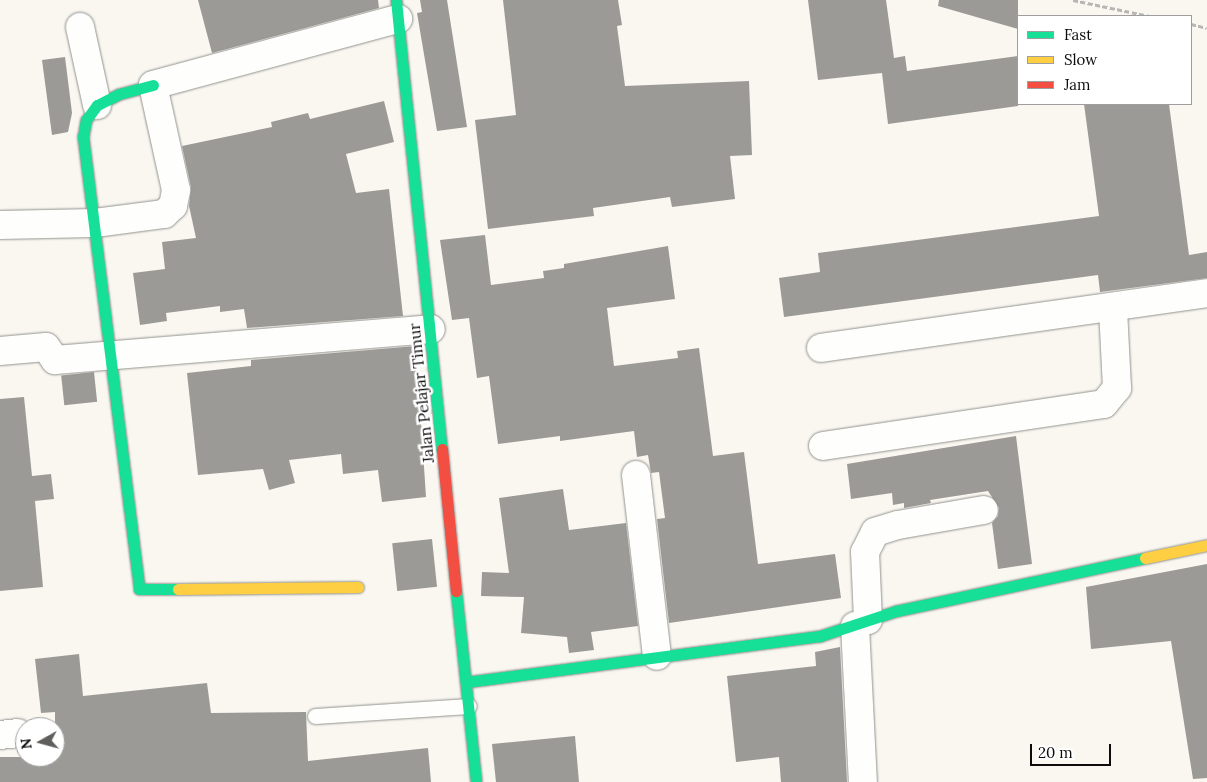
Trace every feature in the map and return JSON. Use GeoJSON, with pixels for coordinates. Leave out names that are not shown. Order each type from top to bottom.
{"type":"FeatureCollection","features":[{"type":"Feature","properties":{"kind":"street"},"geometry":{"type":"LineString","coordinates":[[358,587],[138,589],[83,137],[86,120],[97,105],[119,94],[397,10]]}},
{"type":"Feature","properties":{"kind":"street","name":"Jalan Pelajar Timur"},"geometry":{"type":"LineString","coordinates":[[397,10],[476,782]]}},
{"type":"Feature","properties":{"kind":"street"},"geometry":{"type":"LineString","coordinates":[[80,27],[97,105]]}},
{"type":"Feature","properties":{"kind":"street"},"geometry":{"type":"LineString","coordinates":[[0,225],[94,223],[158,217],[168,211],[176,199],[176,190],[153,85]]}},
{"type":"Feature","properties":{"kind":"street"},"geometry":{"type":"LineString","coordinates":[[820,348],[1113,308],[1206,301]]}},
{"type":"Feature","properties":{"kind":"street"},"geometry":{"type":"LineString","coordinates":[[824,446],[1104,404],[1117,388],[1113,308]]}},
{"type":"Feature","properties":{"kind":"street"},"geometry":{"type":"LineString","coordinates":[[0,351],[46,347],[56,360],[109,354],[431,329]]}},
{"type":"Feature","properties":{"kind":"street"},"geometry":{"type":"LineString","coordinates":[[636,475],[657,656]]}},
{"type":"Feature","properties":{"kind":"street"},"geometry":{"type":"LineString","coordinates":[[863,782],[862,623],[865,552],[875,532],[898,524],[984,510]]}},
{"type":"Feature","properties":{"kind":"street"},"geometry":{"type":"LineString","coordinates":[[466,682],[820,636],[906,609],[1207,545]]}},
{"type":"Feature","properties":{"kind":"lane"},"geometry":{"type":"LineString","coordinates":[[315,716],[468,706]]}},
{"type":"Feature","properties":{"kind":"path"},"geometry":{"type":"LineString","coordinates":[[1072,0],[1143,15]]}},
{"type":"Feature","properties":{"kind":"path"},"geometry":{"type":"LineString","coordinates":[[1192,24],[1207,28]]}},
{"type":"Feature","properties":{"kind":"building"},"geometry":{"type":"Polygon","coordinates":[[[198,0],[378,0],[379,8],[212,53],[198,0]]]}},
{"type":"Feature","properties":{"kind":"building"},"geometry":{"type":"Polygon","coordinates":[[[420,0],[447,0],[467,127],[437,131],[417,13],[422,12],[420,0]]]}},
{"type":"Feature","properties":{"kind":"building"},"geometry":{"type":"Polygon","coordinates":[[[503,0],[618,0],[622,25],[617,26],[625,86],[749,81],[752,155],[730,156],[735,199],[672,207],[670,197],[593,208],[594,216],[488,229],[475,120],[516,115],[503,0]]]}},
{"type":"Feature","properties":{"kind":"building"},"geometry":{"type":"Polygon","coordinates":[[[808,0],[886,0],[894,58],[905,56],[907,71],[1017,56],[1018,106],[888,124],[882,73],[818,80],[808,0]]]}},
{"type":"Feature","properties":{"kind":"building"},"geometry":{"type":"Polygon","coordinates":[[[939,0],[1018,0],[1017,29],[938,6],[939,0]]]}},
{"type":"Feature","properties":{"kind":"building"},"geometry":{"type":"Polygon","coordinates":[[[65,57],[72,113],[68,132],[52,135],[42,60],[65,57]]]}},
{"type":"Feature","properties":{"kind":"building"},"geometry":{"type":"Polygon","coordinates":[[[384,101],[394,142],[346,154],[356,193],[389,189],[403,316],[247,328],[244,309],[220,312],[220,306],[166,313],[167,321],[140,325],[133,273],[165,269],[162,242],[196,238],[189,206],[191,187],[182,146],[272,127],[271,122],[308,113],[310,119],[384,101]]]}},
{"type":"Feature","properties":{"kind":"building"},"geometry":{"type":"Polygon","coordinates":[[[1084,105],[1169,105],[1189,255],[1207,252],[1207,278],[1100,292],[1098,275],[784,317],[779,278],[820,272],[818,253],[1099,216],[1084,105]]]}},
{"type":"Feature","properties":{"kind":"building"},"geometry":{"type":"Polygon","coordinates":[[[485,235],[491,285],[544,278],[543,271],[564,268],[564,264],[668,246],[675,299],[607,308],[614,366],[678,358],[677,351],[699,348],[713,456],[744,452],[758,564],[835,554],[841,598],[669,623],[657,519],[665,518],[659,472],[651,473],[648,455],[637,457],[634,431],[560,441],[560,436],[498,444],[489,376],[477,378],[469,318],[452,320],[440,240],[485,235]]]}},
{"type":"Feature","properties":{"kind":"building"},"geometry":{"type":"Polygon","coordinates":[[[416,346],[426,497],[382,502],[378,470],[343,474],[341,454],[289,460],[295,483],[269,490],[263,469],[198,475],[187,373],[251,366],[251,360],[416,346]]]}},
{"type":"Feature","properties":{"kind":"building"},"geometry":{"type":"Polygon","coordinates":[[[94,372],[97,402],[64,405],[61,375],[94,372]]]}},
{"type":"Feature","properties":{"kind":"building"},"geometry":{"type":"Polygon","coordinates":[[[24,397],[32,476],[51,474],[54,499],[35,501],[43,587],[0,591],[0,399],[24,397]]]}},
{"type":"Feature","properties":{"kind":"building"},"geometry":{"type":"Polygon","coordinates":[[[1016,436],[1032,564],[998,569],[992,523],[998,516],[999,508],[988,491],[930,500],[931,503],[904,508],[904,503],[893,505],[892,493],[851,499],[847,464],[1016,436]]]}},
{"type":"Feature","properties":{"kind":"building"},"geometry":{"type":"Polygon","coordinates":[[[563,489],[569,530],[626,523],[638,626],[591,632],[594,650],[569,653],[567,637],[521,633],[524,597],[481,596],[482,572],[509,573],[499,498],[563,489]]]}},
{"type":"Feature","properties":{"kind":"building"},"geometry":{"type":"Polygon","coordinates":[[[432,539],[437,587],[397,591],[392,543],[432,539]]]}},
{"type":"Feature","properties":{"kind":"building"},"geometry":{"type":"Polygon","coordinates":[[[1207,564],[1207,778],[1193,779],[1171,641],[1091,649],[1086,587],[1207,564]]]}},
{"type":"Feature","properties":{"kind":"building"},"geometry":{"type":"Polygon","coordinates":[[[840,647],[847,782],[781,782],[779,757],[736,762],[727,676],[816,666],[815,652],[840,647]]]}},
{"type":"Feature","properties":{"kind":"building"},"geometry":{"type":"Polygon","coordinates":[[[79,654],[83,696],[207,683],[211,713],[306,712],[308,761],[428,748],[431,782],[0,782],[0,757],[15,757],[15,767],[65,767],[65,717],[55,717],[55,712],[41,713],[35,659],[79,654]]]}},
{"type":"Feature","properties":{"kind":"building"},"geometry":{"type":"Polygon","coordinates":[[[575,736],[579,782],[496,782],[492,744],[575,736]]]}},
{"type":"Feature","properties":{"kind":"traffic: fast"},"geometry":{"type":"LineString","coordinates":[[396,0],[442,449]]}},
{"type":"Feature","properties":{"kind":"traffic: fast"},"geometry":{"type":"LineString","coordinates":[[153,85],[119,94],[97,105],[86,120],[83,137],[139,589],[178,589]]}},
{"type":"Feature","properties":{"kind":"traffic: fast"},"geometry":{"type":"LineString","coordinates":[[466,682],[820,636],[896,611],[1145,558]]}},
{"type":"Feature","properties":{"kind":"traffic: fast"},"geometry":{"type":"LineString","coordinates":[[456,591],[476,782]]}},
{"type":"Feature","properties":{"kind":"traffic: slow"},"geometry":{"type":"LineString","coordinates":[[1145,558],[1207,545]]}},
{"type":"Feature","properties":{"kind":"traffic: slow"},"geometry":{"type":"LineString","coordinates":[[178,589],[358,587]]}},
{"type":"Feature","properties":{"kind":"traffic: jam"},"geometry":{"type":"LineString","coordinates":[[442,449],[456,591]]}}]}
